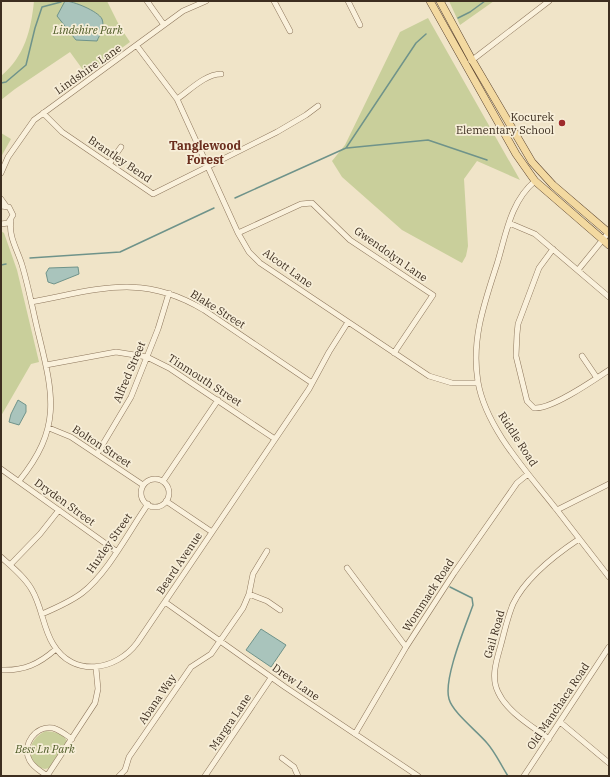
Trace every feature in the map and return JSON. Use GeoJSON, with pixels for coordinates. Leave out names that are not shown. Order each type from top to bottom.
{"type":"FeatureCollection","features":[{"type":"Feature","properties":{"kind":"main road"},"geometry":{"type":"LineString","coordinates":[[430,1],[464,65],[516,154],[535,181],[609,245]]}},
{"type":"Feature","properties":{"kind":"main road"},"geometry":{"type":"LineString","coordinates":[[440,1],[472,60],[532,162],[553,185],[609,233]]}},
{"type":"Feature","properties":{"kind":"street"},"geometry":{"type":"LineString","coordinates":[[147,1],[164,25]]}},
{"type":"Feature","properties":{"kind":"street","name":"Lindshire Lane"},"geometry":{"type":"LineString","coordinates":[[1,173],[8,157],[25,131],[43,113],[190,7],[206,1]]}},
{"type":"Feature","properties":{"kind":"street"},"geometry":{"type":"LineString","coordinates":[[274,1],[290,31]]}},
{"type":"Feature","properties":{"kind":"street"},"geometry":{"type":"LineString","coordinates":[[348,1],[360,25]]}},
{"type":"Feature","properties":{"kind":"street"},"geometry":{"type":"LineString","coordinates":[[464,65],[549,1]]}},
{"type":"Feature","properties":{"kind":"street","name":"Alcott Lane"},"geometry":{"type":"LineString","coordinates":[[137,46],[177,99],[238,233],[249,252],[260,263],[429,376],[440,381],[458,384],[478,383]]}},
{"type":"Feature","properties":{"kind":"street"},"geometry":{"type":"LineString","coordinates":[[177,99],[211,76],[221,74]]}},
{"type":"Feature","properties":{"kind":"street","name":"Brantley Bend"},"geometry":{"type":"LineString","coordinates":[[43,113],[62,132],[153,194],[277,132],[318,106]]}},
{"type":"Feature","properties":{"kind":"street"},"geometry":{"type":"LineString","coordinates":[[109,164],[121,148]]}},
{"type":"Feature","properties":{"kind":"street","name":"Riddle Road"},"geometry":{"type":"LineString","coordinates":[[535,181],[523,192],[517,202],[509,223],[479,323],[476,344],[478,383],[488,411],[499,432],[528,474],[558,510],[609,577]]}},
{"type":"Feature","properties":{"kind":"street"},"geometry":{"type":"LineString","coordinates":[[1,199],[4,206],[13,212],[11,221],[11,235]]}},
{"type":"Feature","properties":{"kind":"street","name":"Gwendolyn Lane"},"geometry":{"type":"LineString","coordinates":[[238,233],[301,204],[312,203],[350,240],[433,295],[394,353]]}},
{"type":"Feature","properties":{"kind":"street"},"geometry":{"type":"LineString","coordinates":[[11,221],[2,224],[11,235],[22,264],[52,397],[49,428],[37,456],[19,481]]}},
{"type":"Feature","properties":{"kind":"street"},"geometry":{"type":"LineString","coordinates":[[509,223],[535,234],[609,297]]}},
{"type":"Feature","properties":{"kind":"street"},"geometry":{"type":"LineString","coordinates":[[578,270],[609,233]]}},
{"type":"Feature","properties":{"kind":"street"},"geometry":{"type":"LineString","coordinates":[[553,249],[539,268],[518,324],[516,356],[527,401],[534,408],[543,408],[575,392],[609,370]]}},
{"type":"Feature","properties":{"kind":"street","name":"Blake Street"},"geometry":{"type":"LineString","coordinates":[[31,302],[122,286],[148,288],[169,293],[204,310],[312,383]]}},
{"type":"Feature","properties":{"kind":"street","name":"Alfred Street"},"geometry":{"type":"LineString","coordinates":[[97,454],[126,407],[147,357],[169,293]]}},
{"type":"Feature","properties":{"kind":"street","name":"Beard Avenue"},"geometry":{"type":"LineString","coordinates":[[96,668],[110,665],[127,655],[165,602],[275,439],[312,383],[348,322]]}},
{"type":"Feature","properties":{"kind":"street","name":"Tinmouth Street"},"geometry":{"type":"LineString","coordinates":[[46,365],[112,352],[126,352],[147,357],[169,368],[275,439]]}},
{"type":"Feature","properties":{"kind":"street"},"geometry":{"type":"LineString","coordinates":[[582,356],[597,378]]}},
{"type":"Feature","properties":{"kind":"street"},"geometry":{"type":"LineString","coordinates":[[163,481],[218,400]]}},
{"type":"Feature","properties":{"kind":"street","name":"Bolton Street"},"geometry":{"type":"LineString","coordinates":[[49,428],[65,433],[143,485]]}},
{"type":"Feature","properties":{"kind":"street","name":"Dryden Street"},"geometry":{"type":"LineString","coordinates":[[1,469],[116,551]]}},
{"type":"Feature","properties":{"kind":"street","name":"Wommack Road"},"geometry":{"type":"LineString","coordinates":[[355,734],[406,647],[479,536],[517,483],[528,474]]}},
{"type":"Feature","properties":{"kind":"street"},"geometry":{"type":"LineString","coordinates":[[150,480],[163,481],[168,488],[166,500],[160,506],[148,504],[142,497],[143,485],[150,480]]}},
{"type":"Feature","properties":{"kind":"street"},"geometry":{"type":"LineString","coordinates":[[558,510],[609,484]]}},
{"type":"Feature","properties":{"kind":"street"},"geometry":{"type":"LineString","coordinates":[[166,500],[212,532]]}},
{"type":"Feature","properties":{"kind":"street","name":"Huxley Street"},"geometry":{"type":"LineString","coordinates":[[42,614],[66,604],[88,588],[116,551],[148,504]]}},
{"type":"Feature","properties":{"kind":"street"},"geometry":{"type":"LineString","coordinates":[[10,566],[40,534],[59,510]]}},
{"type":"Feature","properties":{"kind":"street","name":"Gail Road"},"geometry":{"type":"LineString","coordinates":[[549,739],[512,710],[502,699],[495,686],[495,666],[510,612],[520,591],[541,569],[579,539]]}},
{"type":"Feature","properties":{"kind":"street","name":"Abana Way"},"geometry":{"type":"LineString","coordinates":[[119,776],[125,770],[129,757],[190,667],[209,655],[245,604],[249,594],[253,574],[267,551]]}},
{"type":"Feature","properties":{"kind":"street"},"geometry":{"type":"LineString","coordinates":[[1,557],[30,587],[42,614],[49,636],[56,649],[73,662],[96,668],[98,688],[95,703],[72,739],[47,776],[35,767],[29,760],[27,749],[30,739],[40,730],[49,728],[59,730],[72,739]]}},
{"type":"Feature","properties":{"kind":"street"},"geometry":{"type":"LineString","coordinates":[[347,568],[406,647]]}},
{"type":"Feature","properties":{"kind":"street"},"geometry":{"type":"LineString","coordinates":[[249,594],[267,601],[280,610]]}},
{"type":"Feature","properties":{"kind":"street","name":"Drew Lane"},"geometry":{"type":"LineString","coordinates":[[165,602],[266,672],[271,678],[418,776]]}},
{"type":"Feature","properties":{"kind":"street","name":"Old Manchaca Road"},"geometry":{"type":"LineString","coordinates":[[524,776],[609,647]]}},
{"type":"Feature","properties":{"kind":"street"},"geometry":{"type":"LineString","coordinates":[[1,670],[17,670],[29,667],[40,662],[56,649]]}},
{"type":"Feature","properties":{"kind":"street","name":"Margra Lane"},"geometry":{"type":"LineString","coordinates":[[205,776],[271,678]]}},
{"type":"Feature","properties":{"kind":"street"},"geometry":{"type":"LineString","coordinates":[[560,722],[609,762]]}},
{"type":"Feature","properties":{"kind":"street"},"geometry":{"type":"LineString","coordinates":[[282,758],[294,767],[298,776]]}},
{"type":"Feature","properties":{"kind":"green space","name":"Lindshire Park"},"geometry":{"type":"Polygon","coordinates":[[[34,1],[107,1],[120,27],[130,42],[86,74],[70,52],[1,100],[1,76],[16,60],[25,42],[29,32],[34,1]]]}},
{"type":"Feature","properties":{"kind":"green space"},"geometry":{"type":"Polygon","coordinates":[[[449,1],[494,1],[460,25],[449,1]]]}},
{"type":"Feature","properties":{"kind":"green space"},"geometry":{"type":"Polygon","coordinates":[[[428,18],[520,180],[477,161],[464,179],[468,246],[466,256],[462,263],[402,230],[342,177],[332,161],[345,145],[400,32],[428,18]]]}},
{"type":"Feature","properties":{"kind":"green space"},"geometry":{"type":"Polygon","coordinates":[[[1,133],[11,139],[1,157],[1,133]]]}},
{"type":"Feature","properties":{"kind":"green space"},"geometry":{"type":"Polygon","coordinates":[[[1,231],[4,233],[17,270],[39,362],[31,364],[1,416],[1,231]]]}},
{"type":"Feature","properties":{"kind":"green space","name":"Bess Ln Park"},"geometry":{"type":"Polygon","coordinates":[[[46,731],[55,732],[67,741],[49,768],[45,769],[38,767],[33,762],[30,752],[31,745],[34,740],[46,731]]]}},
{"type":"Feature","properties":{"kind":"water"},"geometry":{"type":"Polygon","coordinates":[[[65,1],[85,7],[100,16],[103,25],[97,41],[76,40],[57,16],[65,1]]]}},
{"type":"Feature","properties":{"kind":"water"},"geometry":{"type":"Polygon","coordinates":[[[78,267],[79,274],[54,284],[48,282],[46,273],[49,268],[78,267]]]}},
{"type":"Feature","properties":{"kind":"water"},"geometry":{"type":"Polygon","coordinates":[[[18,400],[26,405],[26,412],[19,425],[9,422],[18,400]]]}},
{"type":"Feature","properties":{"kind":"water"},"geometry":{"type":"Polygon","coordinates":[[[261,629],[286,645],[271,667],[246,650],[261,629]]]}},
{"type":"Feature","properties":{"kind":"waterway"},"geometry":{"type":"LineString","coordinates":[[458,18],[470,12],[485,1]]}},
{"type":"Feature","properties":{"kind":"waterway"},"geometry":{"type":"LineString","coordinates":[[1,83],[6,82],[26,65],[42,7],[61,2]]}},
{"type":"Feature","properties":{"kind":"waterway"},"geometry":{"type":"LineString","coordinates":[[235,198],[346,148],[416,43],[426,34]]}},
{"type":"Feature","properties":{"kind":"waterway"},"geometry":{"type":"LineString","coordinates":[[347,148],[428,140],[487,160]]}},
{"type":"Feature","properties":{"kind":"waterway"},"geometry":{"type":"LineString","coordinates":[[30,258],[120,252],[214,208]]}},
{"type":"Feature","properties":{"kind":"waterway"},"geometry":{"type":"LineString","coordinates":[[1,265],[6,264]]}},
{"type":"Feature","properties":{"kind":"waterway"},"geometry":{"type":"LineString","coordinates":[[450,587],[472,598],[473,605],[452,666],[449,679],[449,699],[460,716],[483,738],[490,747],[508,776]]}},
{"type":"Feature","properties":{"kind":"place","name":"Kocurek Elementary School"},"geometry":{"type":"Point","coordinates":[562,123]}},
{"type":"Feature","properties":{"kind":"district","name":"Tanglewood Forest"},"geometry":{"type":"Point","coordinates":[205,152]}}]}
